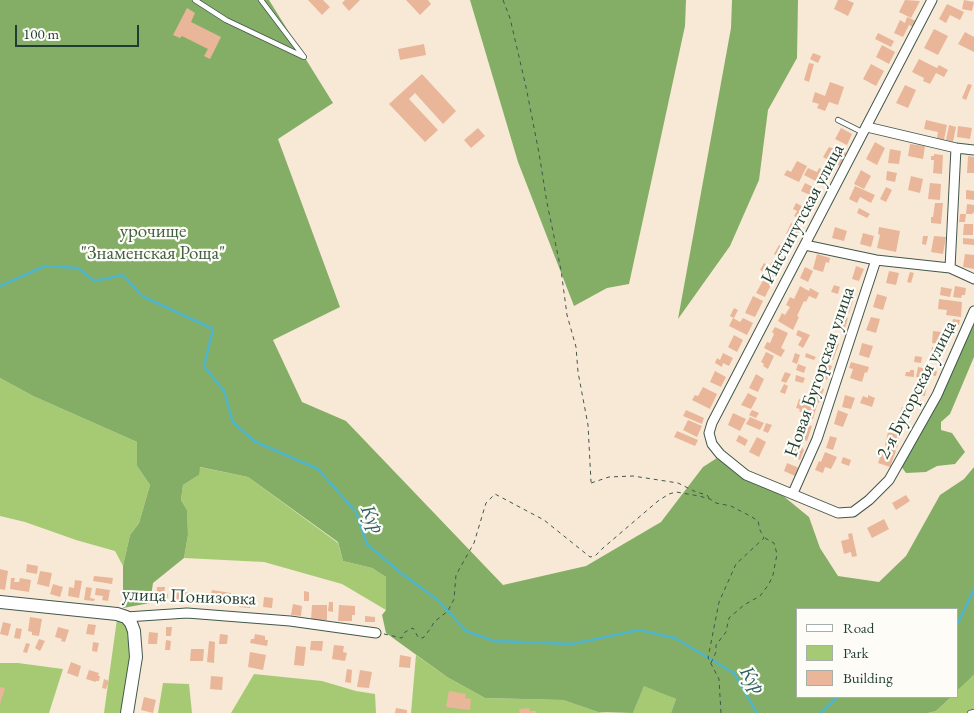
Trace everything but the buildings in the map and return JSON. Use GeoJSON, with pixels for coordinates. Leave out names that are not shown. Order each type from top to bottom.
{"type":"FeatureCollection","features":[{"type":"Feature","properties":{"kind":"main road","name":"улица Понизовка"},"geometry":{"type":"LineString","coordinates":[[0,602],[117,614],[126,617]]}},
{"type":"Feature","properties":{"kind":"main road"},"geometry":{"type":"LineString","coordinates":[[126,617],[131,623],[134,632],[136,657],[127,713]]}},
{"type":"Feature","properties":{"kind":"street","name":"Институтская улица"},"geometry":{"type":"LineString","coordinates":[[712,444],[709,433],[712,423],[932,0]]}},
{"type":"Feature","properties":{"kind":"street"},"geometry":{"type":"LineString","coordinates":[[866,130],[974,150]]}},
{"type":"Feature","properties":{"kind":"street"},"geometry":{"type":"LineString","coordinates":[[950,268],[956,148]]}},
{"type":"Feature","properties":{"kind":"street"},"geometry":{"type":"LineString","coordinates":[[805,245],[876,260],[950,268],[974,279]]}},
{"type":"Feature","properties":{"kind":"street","name":"Новая Бугорская улица"},"geometry":{"type":"LineString","coordinates":[[793,493],[817,439],[876,260]]}},
{"type":"Feature","properties":{"kind":"street","name":"2-я Бугорская улица"},"geometry":{"type":"LineString","coordinates":[[712,444],[720,454],[746,475],[811,500],[838,513],[853,512],[870,500],[889,480],[937,395],[974,311]]}},
{"type":"Feature","properties":{"kind":"street","name":"улица Понизовка"},"geometry":{"type":"LineString","coordinates":[[126,617],[187,613],[290,621],[376,633]]}},
{"type":"Feature","properties":{"kind":"lane"},"geometry":{"type":"LineString","coordinates":[[195,0],[226,20],[304,57],[261,0]]}},
{"type":"Feature","properties":{"kind":"lane"},"geometry":{"type":"LineString","coordinates":[[838,120],[866,130]]}},
{"type":"Feature","properties":{"kind":"lane"},"geometry":{"type":"LineString","coordinates":[[970,713],[974,712]]}},
{"type":"Feature","properties":{"kind":"path"},"geometry":{"type":"LineString","coordinates":[[503,0],[510,18],[540,153],[546,203],[561,270],[567,315],[576,347],[578,372],[588,425],[591,482],[609,477],[633,476],[678,483],[707,495],[716,503],[730,506],[752,517],[758,521],[764,538],[776,546],[777,554],[773,575],[765,591],[744,605],[730,618],[726,632],[716,645],[716,652],[710,664]]}},
{"type":"Feature","properties":{"kind":"path"},"geometry":{"type":"LineString","coordinates":[[376,633],[402,638],[405,632],[413,628],[418,637],[423,638],[434,622],[448,611],[454,599],[456,575],[474,543],[486,503],[496,494],[544,520],[590,556],[596,556],[658,501],[669,494],[676,492],[710,499]]}},
{"type":"Feature","properties":{"kind":"path"},"geometry":{"type":"LineString","coordinates":[[721,713],[719,679],[708,658],[715,619],[725,588],[736,564],[764,538]]}},
{"type":"Feature","properties":{"kind":"green space","name":"урочище \"Знаменская Роща\""},"geometry":{"type":"Polygon","coordinates":[[[0,0],[269,0],[333,103],[278,139],[340,307],[273,340],[302,402],[346,421],[503,585],[586,566],[661,522],[703,467],[717,458],[743,479],[776,490],[809,517],[820,548],[838,576],[879,582],[906,556],[940,495],[964,479],[974,467],[974,675],[959,689],[959,608],[796,608],[796,698],[950,698],[936,711],[928,713],[671,713],[676,699],[644,686],[633,713],[598,712],[563,700],[485,698],[447,677],[386,633],[382,615],[386,610],[386,577],[372,568],[343,561],[338,542],[248,477],[200,467],[199,475],[183,485],[181,500],[187,510],[188,535],[184,558],[153,583],[150,603],[123,608],[123,566],[130,535],[139,523],[150,485],[137,466],[137,442],[33,396],[0,378],[0,0]]]}},
{"type":"Feature","properties":{"kind":"green space"},"geometry":{"type":"Polygon","coordinates":[[[470,0],[686,0],[685,26],[629,284],[607,288],[574,306],[518,162],[470,0]]]}},
{"type":"Feature","properties":{"kind":"green space"},"geometry":{"type":"Polygon","coordinates":[[[732,0],[798,0],[797,58],[768,110],[759,180],[730,246],[678,319],[731,28],[732,0]]]}},
{"type":"Feature","properties":{"kind":"green space"},"geometry":{"type":"Polygon","coordinates":[[[974,318],[974,357],[950,414],[941,422],[941,430],[952,433],[965,452],[955,464],[937,466],[926,472],[906,473],[901,466],[974,318]]]}},
{"type":"Feature","properties":{"kind":"green space"},"geometry":{"type":"Polygon","coordinates":[[[0,378],[33,396],[137,442],[137,466],[150,485],[139,523],[130,535],[123,566],[115,551],[25,522],[0,516],[0,378]]]}},
{"type":"Feature","properties":{"kind":"green space"},"geometry":{"type":"Polygon","coordinates":[[[199,467],[248,477],[338,543],[343,561],[372,568],[386,577],[386,610],[342,584],[264,562],[184,558],[188,535],[187,510],[181,500],[183,485],[199,475],[199,467]]]}},
{"type":"Feature","properties":{"kind":"green space"},"geometry":{"type":"Polygon","coordinates":[[[117,619],[126,624],[131,660],[123,713],[104,713],[117,619]]]}},
{"type":"Feature","properties":{"kind":"green space"},"geometry":{"type":"Polygon","coordinates":[[[416,655],[447,677],[485,698],[563,700],[598,712],[607,713],[411,713],[416,655]]]}},
{"type":"Feature","properties":{"kind":"green space"},"geometry":{"type":"Polygon","coordinates":[[[0,663],[18,663],[63,669],[49,713],[0,713],[0,663]]]}},
{"type":"Feature","properties":{"kind":"green space"},"geometry":{"type":"Polygon","coordinates":[[[254,674],[322,681],[356,691],[375,694],[376,713],[231,713],[254,674]]]}},
{"type":"Feature","properties":{"kind":"green space"},"geometry":{"type":"Polygon","coordinates":[[[974,675],[974,713],[928,713],[936,711],[950,698],[959,698],[959,689],[974,675]]]}},
{"type":"Feature","properties":{"kind":"green space"},"geometry":{"type":"Polygon","coordinates":[[[163,683],[189,684],[192,713],[158,713],[163,683]]]}},
{"type":"Feature","properties":{"kind":"green space"},"geometry":{"type":"Polygon","coordinates":[[[644,685],[676,699],[671,713],[633,713],[644,685]]]}},
{"type":"Feature","properties":{"kind":"waterway","name":"Кур"},"geometry":{"type":"LineString","coordinates":[[0,286],[45,266],[78,268],[94,281],[123,275],[142,296],[213,329],[204,366],[224,391],[233,422],[254,441],[318,469],[356,512],[367,544],[401,573],[439,601],[466,631],[494,641],[572,644],[639,630],[675,638],[734,673],[757,713]]}},
{"type":"Feature","properties":{"kind":"waterway","name":"Кур"},"geometry":{"type":"LineString","coordinates":[[959,621],[974,589]]}},
{"type":"Feature","properties":{"kind":"waterway","name":"Кур"},"geometry":{"type":"LineString","coordinates":[[820,713],[837,698]]}}]}
